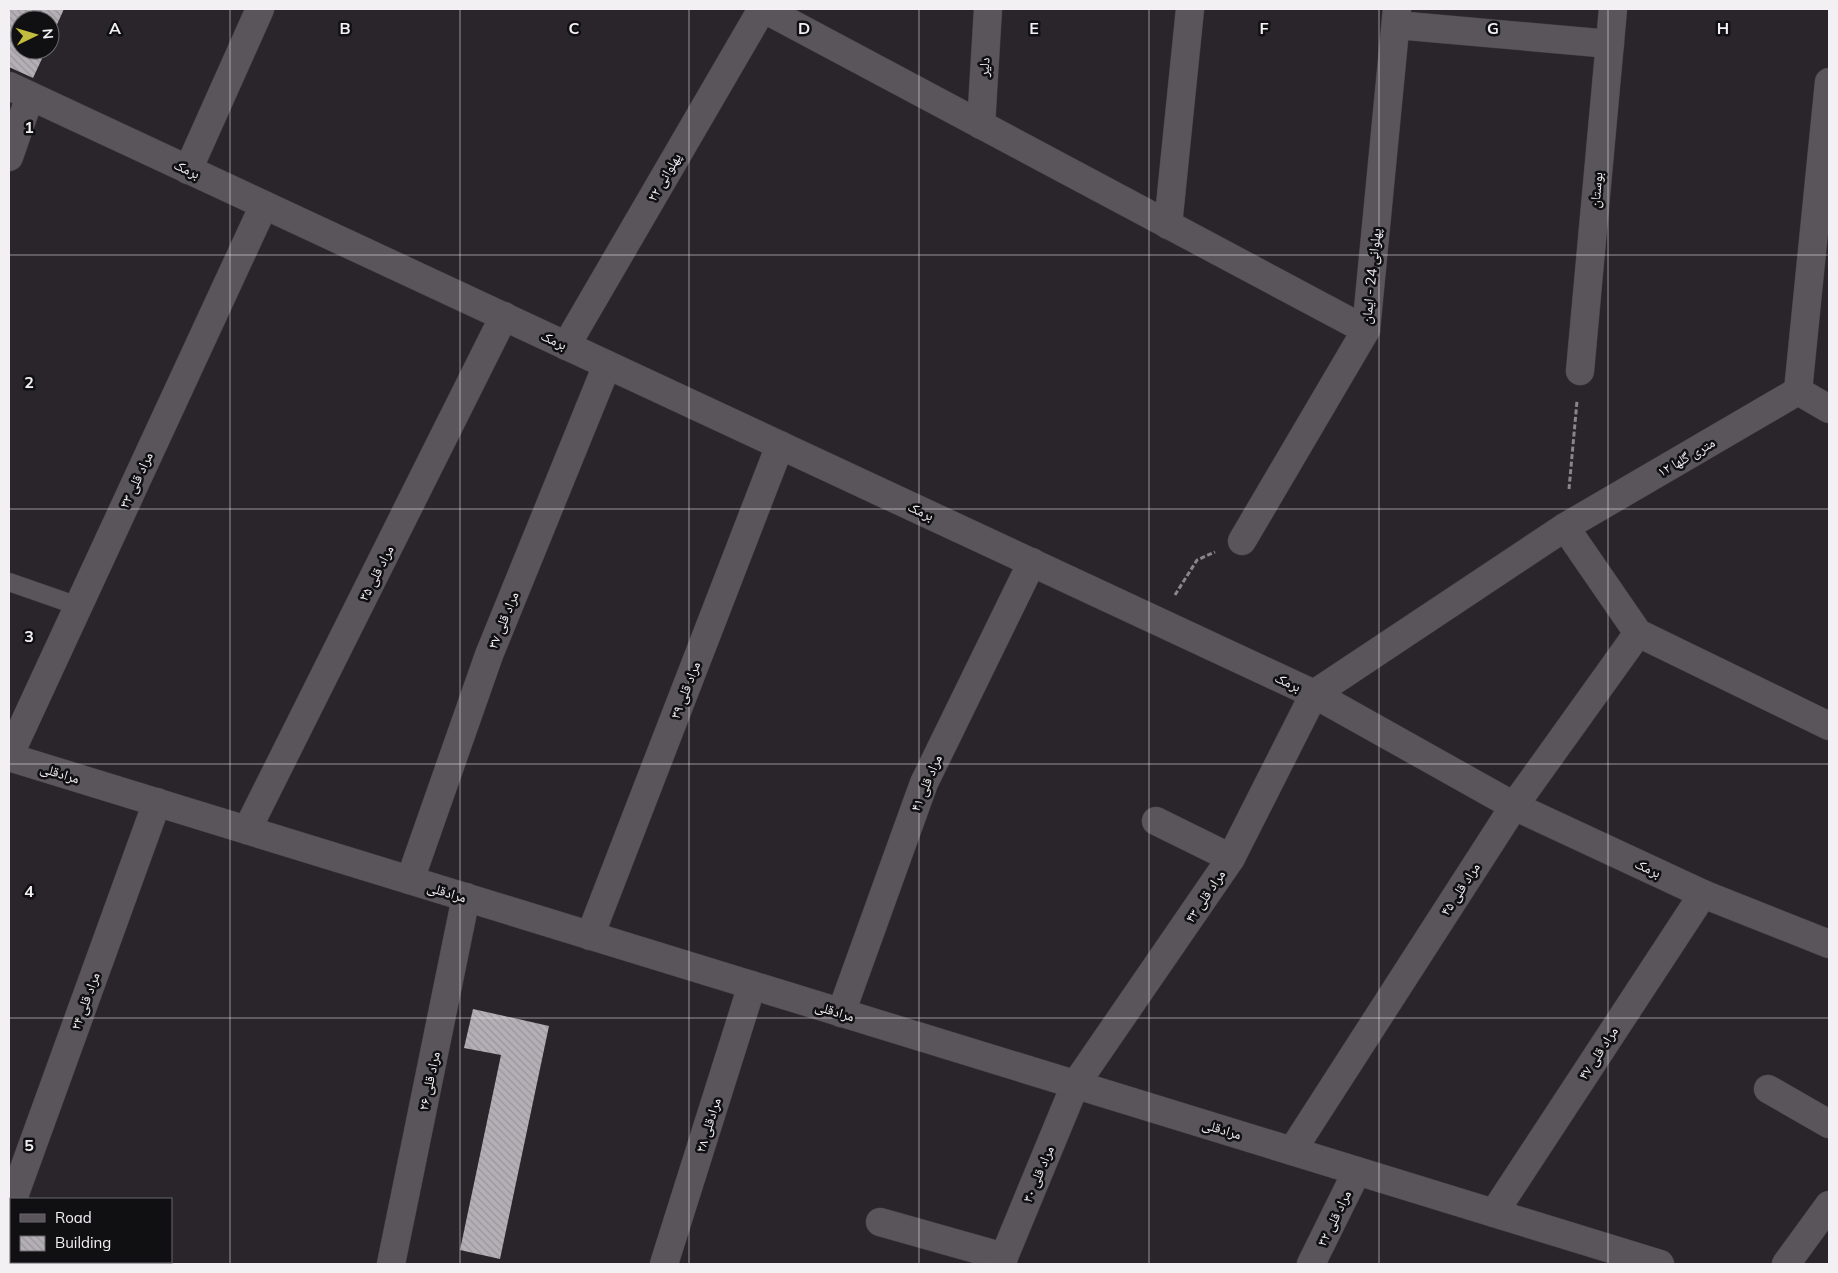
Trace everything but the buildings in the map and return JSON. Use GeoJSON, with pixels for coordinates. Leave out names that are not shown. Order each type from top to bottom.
{"type":"FeatureCollection","features":[{"type":"Feature","properties":{"kind":"street"},"geometry":{"type":"LineString","coordinates":[[188,170],[260,9]]}},
{"type":"Feature","properties":{"kind":"street"},"geometry":{"type":"LineString","coordinates":[[763,9],[1366,330]]}},
{"type":"Feature","properties":{"kind":"street","name":"پهلوانی ۲۲"},"geometry":{"type":"LineString","coordinates":[[566,346],[763,9]]}},
{"type":"Feature","properties":{"kind":"street","name":"دلیر"},"geometry":{"type":"LineString","coordinates":[[981,124],[988,9]]}},
{"type":"Feature","properties":{"kind":"street"},"geometry":{"type":"LineString","coordinates":[[1168,225],[1190,9]]}},
{"type":"Feature","properties":{"kind":"street","name":"بوستان"},"geometry":{"type":"LineString","coordinates":[[1580,371],[1613,9]]}},
{"type":"Feature","properties":{"kind":"street"},"geometry":{"type":"LineString","coordinates":[[1396,17],[1610,44]]}},
{"type":"Feature","properties":{"kind":"street","name":"پهلوانی 24 - ایمان"},"geometry":{"type":"LineString","coordinates":[[1242,541],[1366,330],[1396,17]]}},
{"type":"Feature","properties":{"kind":"street"},"geometry":{"type":"LineString","coordinates":[[1829,82],[1798,391],[1829,409]]}},
{"type":"Feature","properties":{"kind":"street"},"geometry":{"type":"LineString","coordinates":[[9,157],[19,91]]}},
{"type":"Feature","properties":{"kind":"street","name":"برمک"},"geometry":{"type":"LineString","coordinates":[[19,91],[1314,694],[1514,806],[1703,894],[1829,944]]}},
{"type":"Feature","properties":{"kind":"street","name":"مراد قلی ۳۳"},"geometry":{"type":"LineString","coordinates":[[9,756],[264,205]]}},
{"type":"Feature","properties":{"kind":"street","name":"مراد قلی ۳۵"},"geometry":{"type":"LineString","coordinates":[[247,830],[504,316]]}},
{"type":"Feature","properties":{"kind":"street","name":"مراد قلی ۳۷"},"geometry":{"type":"LineString","coordinates":[[410,880],[489,655],[608,365]]}},
{"type":"Feature","properties":{"kind":"street","name":"۱۲ متری گلها"},"geometry":{"type":"LineString","coordinates":[[1314,694],[1565,527],[1798,391]]}},
{"type":"Feature","properties":{"kind":"street","name":"مراد قلی ۳۹"},"geometry":{"type":"LineString","coordinates":[[590,936],[780,445]]}},
{"type":"Feature","properties":{"kind":"street"},"geometry":{"type":"LineString","coordinates":[[1565,527],[1638,633],[1829,726]]}},
{"type":"Feature","properties":{"kind":"street","name":"مراد قلی ۴۱"},"geometry":{"type":"LineString","coordinates":[[841,1013],[924,783],[1032,562]]}},
{"type":"Feature","properties":{"kind":"street","name":"مراد قلی ۴۵"},"geometry":{"type":"LineString","coordinates":[[1292,1151],[1514,806],[1638,633]]}},
{"type":"Feature","properties":{"kind":"street","name":"مراد قلی ۴۳"},"geometry":{"type":"LineString","coordinates":[[1075,1085],[1231,858],[1314,694]]}},
{"type":"Feature","properties":{"kind":"street","name":"مرادقلی"},"geometry":{"type":"LineString","coordinates":[[9,756],[1660,1264]]}},
{"type":"Feature","properties":{"kind":"street","name":"مراد قلی ۲۴"},"geometry":{"type":"LineString","coordinates":[[13,1198],[157,802]]}},
{"type":"Feature","properties":{"kind":"street"},"geometry":{"type":"LineString","coordinates":[[1156,820],[1231,858]]}},
{"type":"Feature","properties":{"kind":"street","name":"مراد قلی ۴۷"},"geometry":{"type":"LineString","coordinates":[[1494,1213],[1703,894]]}},
{"type":"Feature","properties":{"kind":"street","name":"مراد قلی ۲۶"},"geometry":{"type":"LineString","coordinates":[[391,1264],[466,897]]}},
{"type":"Feature","properties":{"kind":"street","name":"مرادقلی ۲۸"},"geometry":{"type":"LineString","coordinates":[[664,1264],[752,985]]}},
{"type":"Feature","properties":{"kind":"street","name":"مراد قلی ۳۰"},"geometry":{"type":"LineString","coordinates":[[1002,1260],[1075,1085]]}},
{"type":"Feature","properties":{"kind":"street"},"geometry":{"type":"LineString","coordinates":[[1768,1089],[1829,1124]]}},
{"type":"Feature","properties":{"kind":"street","name":"مراد قلی ۳۲"},"geometry":{"type":"LineString","coordinates":[[1311,1264],[1357,1171]]}},
{"type":"Feature","properties":{"kind":"street"},"geometry":{"type":"LineString","coordinates":[[1786,1264],[1829,1205]]}},
{"type":"Feature","properties":{"kind":"street"},"geometry":{"type":"LineString","coordinates":[[880,1222],[1002,1260]]}},
{"type":"Feature","properties":{"kind":"lane"},"geometry":{"type":"LineString","coordinates":[[9,582],[78,606]]}},
{"type":"Feature","properties":{"kind":"path"},"geometry":{"type":"LineString","coordinates":[[1565,527],[1580,371]]}},
{"type":"Feature","properties":{"kind":"path"},"geometry":{"type":"LineString","coordinates":[[1158,621],[1197,560],[1242,541]]}}]}
